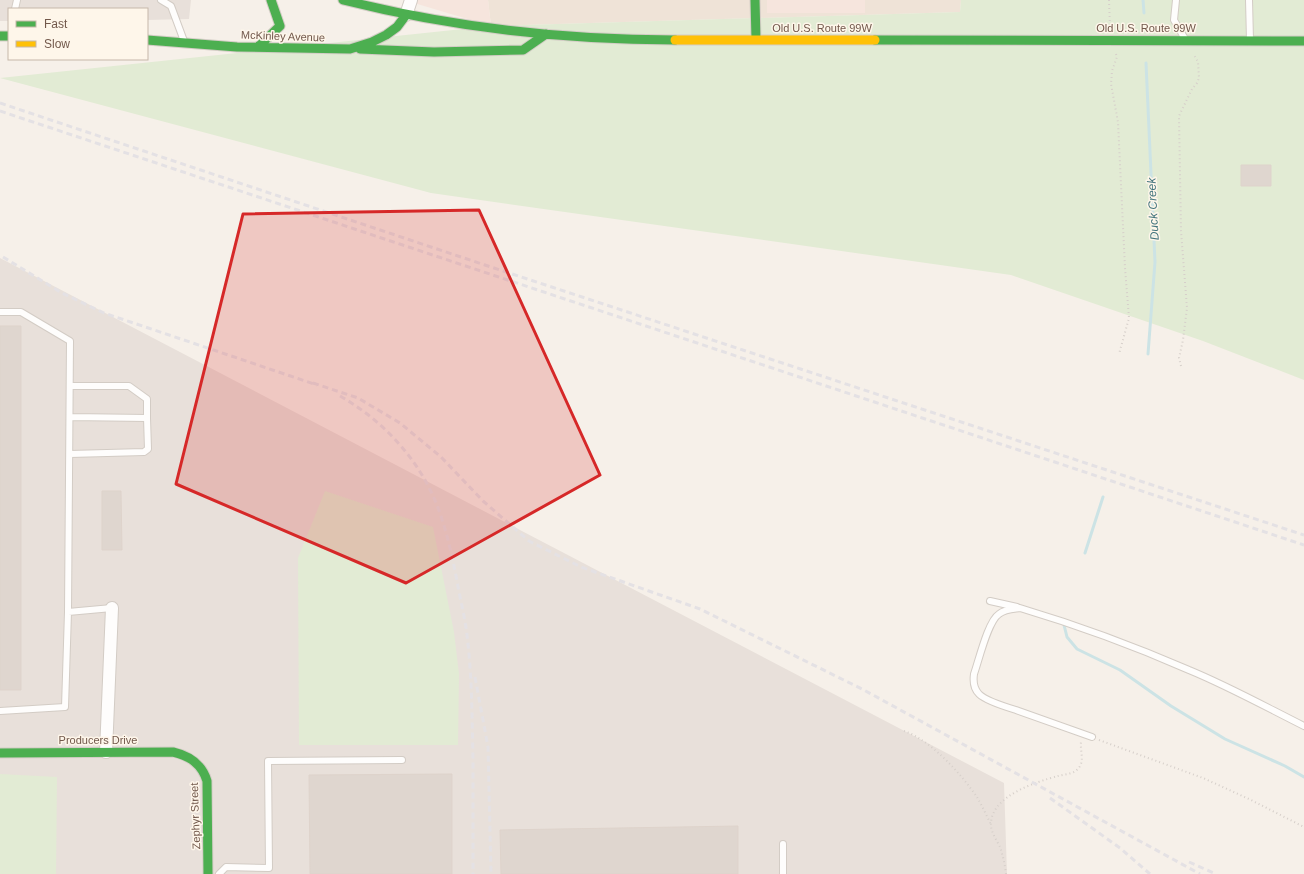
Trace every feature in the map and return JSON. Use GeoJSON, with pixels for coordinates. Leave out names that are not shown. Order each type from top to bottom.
{"type":"FeatureCollection","features":[{"type":"Feature","properties":{"kind":"main road"},"geometry":{"type":"LineString","coordinates":[[258,47],[280,26],[271,0]]}},
{"type":"Feature","properties":{"kind":"main road","name":"Old U.S. Route 99W"},"geometry":{"type":"LineString","coordinates":[[343,0],[406,15],[449,22],[546,34],[638,40],[1304,41]]}},
{"type":"Feature","properties":{"kind":"main road"},"geometry":{"type":"LineString","coordinates":[[755,0],[756,39]]}},
{"type":"Feature","properties":{"kind":"main road","name":"McKinley Avenue"},"geometry":{"type":"LineString","coordinates":[[148,40],[236,47],[350,49],[366,44],[386,34],[397,27],[406,15]]}},
{"type":"Feature","properties":{"kind":"main road"},"geometry":{"type":"LineString","coordinates":[[350,49],[434,52],[523,50],[546,34]]}},
{"type":"Feature","properties":{"kind":"main road","name":"Producers Drive"},"geometry":{"type":"LineString","coordinates":[[0,753],[173,752],[180,753],[195,760]]}},
{"type":"Feature","properties":{"kind":"main road","name":"Zephyr Street"},"geometry":{"type":"LineString","coordinates":[[195,760],[203,769],[207,781],[208,874]]}},
{"type":"Feature","properties":{"kind":"street"},"geometry":{"type":"LineString","coordinates":[[406,15],[411,0]]}},
{"type":"Feature","properties":{"kind":"street"},"geometry":{"type":"LineString","coordinates":[[106,752],[112,608]]}},
{"type":"Feature","properties":{"kind":"lane"},"geometry":{"type":"LineString","coordinates":[[162,0],[171,6],[185,43]]}},
{"type":"Feature","properties":{"kind":"lane"},"geometry":{"type":"LineString","coordinates":[[1176,0],[1174,20],[1185,40]]}},
{"type":"Feature","properties":{"kind":"lane"},"geometry":{"type":"LineString","coordinates":[[1249,0],[1250,41]]}},
{"type":"Feature","properties":{"kind":"lane"},"geometry":{"type":"LineString","coordinates":[[0,312],[21,312],[70,340],[68,612],[65,707],[0,711]]}},
{"type":"Feature","properties":{"kind":"lane"},"geometry":{"type":"LineString","coordinates":[[70,386],[129,386],[147,399],[148,449],[144,452],[70,454]]}},
{"type":"Feature","properties":{"kind":"lane"},"geometry":{"type":"LineString","coordinates":[[70,417],[147,418]]}},
{"type":"Feature","properties":{"kind":"lane"},"geometry":{"type":"LineString","coordinates":[[990,601],[1020,608],[1110,638],[1190,670],[1304,726]]}},
{"type":"Feature","properties":{"kind":"lane"},"geometry":{"type":"LineString","coordinates":[[68,612],[112,608]]}},
{"type":"Feature","properties":{"kind":"lane"},"geometry":{"type":"LineString","coordinates":[[1020,608],[999,613],[993,620],[974,674],[974,680],[979,694],[983,697],[1092,737]]}},
{"type":"Feature","properties":{"kind":"lane"},"geometry":{"type":"LineString","coordinates":[[219,874],[226,867],[269,871],[268,761],[402,760]]}},
{"type":"Feature","properties":{"kind":"lane"},"geometry":{"type":"LineString","coordinates":[[783,844],[783,874]]}},
{"type":"Feature","properties":{"kind":"path"},"geometry":{"type":"LineString","coordinates":[[1109,0],[1110,40],[1117,57],[1112,71],[1111,84],[1118,122],[1128,308],[1128,321],[1119,354]]}},
{"type":"Feature","properties":{"kind":"path"},"geometry":{"type":"LineString","coordinates":[[1181,366],[1179,358],[1183,340],[1186,308],[1181,231],[1180,116],[1192,89],[1198,83],[1199,78],[1198,62],[1185,40]]}},
{"type":"Feature","properties":{"kind":"path"},"geometry":{"type":"LineString","coordinates":[[904,731],[923,740],[932,747],[977,798],[991,826],[1000,849],[1006,874]]}},
{"type":"Feature","properties":{"kind":"path"},"geometry":{"type":"LineString","coordinates":[[991,826],[993,814],[996,808],[1003,801],[1028,786],[1072,773],[1077,770],[1082,759],[1081,742],[1092,737],[1203,778],[1304,827]]}},
{"type":"Feature","properties":{"kind":"highlighted area"},"geometry":{"type":"Polygon","coordinates":[[[479,210],[600,475],[406,583],[176,484],[243,214],[479,210]]]}},
{"type":"Feature","properties":{"kind":"shaded area"},"geometry":{"type":"Polygon","coordinates":[[[0,0],[191,0],[189,19],[148,20],[148,8],[8,8],[8,21],[0,21],[0,0]]]}},
{"type":"Feature","properties":{"kind":"shaded area"},"geometry":{"type":"Polygon","coordinates":[[[404,0],[488,0],[491,26],[404,0]]]}},
{"type":"Feature","properties":{"kind":"shaded area"},"geometry":{"type":"Polygon","coordinates":[[[488,0],[961,0],[960,12],[491,26],[488,0]]]}},
{"type":"Feature","properties":{"kind":"shaded area"},"geometry":{"type":"Polygon","coordinates":[[[767,0],[865,0],[865,13],[767,13],[767,0]]]}},
{"type":"Feature","properties":{"kind":"shaded area"},"geometry":{"type":"Polygon","coordinates":[[[0,258],[1004,783],[1007,874],[0,874],[0,258]]]}},
{"type":"Feature","properties":{"kind":"green space"},"geometry":{"type":"Polygon","coordinates":[[[961,0],[1304,0],[1304,380],[1203,341],[1011,275],[431,193],[0,78],[491,26],[960,12],[961,0]]]}},
{"type":"Feature","properties":{"kind":"green space"},"geometry":{"type":"Polygon","coordinates":[[[325,491],[433,527],[454,632],[459,674],[458,745],[299,745],[298,558],[325,491]]]}},
{"type":"Feature","properties":{"kind":"green space"},"geometry":{"type":"Polygon","coordinates":[[[0,774],[57,777],[56,874],[0,874],[0,774]]]}},
{"type":"Feature","properties":{"kind":"building"},"geometry":{"type":"Polygon","coordinates":[[[1241,165],[1271,165],[1271,186],[1241,186],[1241,165]]]}},
{"type":"Feature","properties":{"kind":"building"},"geometry":{"type":"Polygon","coordinates":[[[0,326],[21,326],[21,690],[0,690],[0,326]]]}},
{"type":"Feature","properties":{"kind":"building"},"geometry":{"type":"Polygon","coordinates":[[[102,491],[121,491],[122,550],[102,550],[102,491]]]}},
{"type":"Feature","properties":{"kind":"building"},"geometry":{"type":"Polygon","coordinates":[[[452,774],[452,874],[310,874],[309,775],[452,774]]]}},
{"type":"Feature","properties":{"kind":"building"},"geometry":{"type":"Polygon","coordinates":[[[738,826],[738,874],[501,874],[500,830],[738,826]]]}},
{"type":"Feature","properties":{"kind":"waterway","name":"Duck Creek"},"geometry":{"type":"LineString","coordinates":[[1143,0],[1144,13]]}},
{"type":"Feature","properties":{"kind":"waterway","name":"Duck Creek"},"geometry":{"type":"LineString","coordinates":[[1146,63],[1155,262],[1148,354]]}},
{"type":"Feature","properties":{"kind":"waterway"},"geometry":{"type":"LineString","coordinates":[[1085,553],[1103,497]]}},
{"type":"Feature","properties":{"kind":"waterway"},"geometry":{"type":"LineString","coordinates":[[1064,625],[1067,637],[1077,649],[1120,670],[1171,706],[1225,739],[1285,766],[1304,777]]}},
{"type":"Feature","properties":{"kind":"railway"},"geometry":{"type":"LineString","coordinates":[[0,103],[485,265],[1304,535]]}},
{"type":"Feature","properties":{"kind":"railway"},"geometry":{"type":"LineString","coordinates":[[0,111],[1304,545]]}},
{"type":"Feature","properties":{"kind":"railway"},"geometry":{"type":"LineString","coordinates":[[3,257],[62,293],[104,313],[317,385]]}},
{"type":"Feature","properties":{"kind":"railway"},"geometry":{"type":"LineString","coordinates":[[313,383],[358,398],[400,423],[441,457],[483,501],[529,541],[581,567],[700,609],[862,689],[1200,874]]}},
{"type":"Feature","properties":{"kind":"railway"},"geometry":{"type":"LineString","coordinates":[[340,396],[377,422],[399,443],[425,480],[437,504],[445,529],[452,555],[465,622],[470,666],[473,759],[473,874]]}},
{"type":"Feature","properties":{"kind":"railway"},"geometry":{"type":"LineString","coordinates":[[475,677],[488,747],[491,874]]}},
{"type":"Feature","properties":{"kind":"railway"},"geometry":{"type":"LineString","coordinates":[[1050,798],[1120,848],[1150,874]]}},
{"type":"Feature","properties":{"kind":"railway"},"geometry":{"type":"LineString","coordinates":[[1189,862],[1216,874]]}},
{"type":"Feature","properties":{"kind":"traffic: fast"},"geometry":{"type":"LineString","coordinates":[[258,47],[280,26],[271,0]]}},
{"type":"Feature","properties":{"kind":"traffic: fast"},"geometry":{"type":"LineString","coordinates":[[343,0],[424,18],[466,25],[591,38],[675,40]]}},
{"type":"Feature","properties":{"kind":"traffic: fast"},"geometry":{"type":"LineString","coordinates":[[755,0],[756,39]]}},
{"type":"Feature","properties":{"kind":"traffic: fast"},"geometry":{"type":"LineString","coordinates":[[148,40],[237,47],[350,49],[372,42],[386,35],[397,27],[406,15]]}},
{"type":"Feature","properties":{"kind":"traffic: fast"},"geometry":{"type":"LineString","coordinates":[[360,49],[434,52],[523,50],[546,34]]}},
{"type":"Feature","properties":{"kind":"traffic: fast"},"geometry":{"type":"LineString","coordinates":[[0,36],[8,36]]}},
{"type":"Feature","properties":{"kind":"traffic: fast"},"geometry":{"type":"LineString","coordinates":[[875,40],[1304,41]]}},
{"type":"Feature","properties":{"kind":"traffic: fast"},"geometry":{"type":"LineString","coordinates":[[0,753],[173,752],[190,758],[199,765],[207,781],[208,874]]}},
{"type":"Feature","properties":{"kind":"traffic: slow"},"geometry":{"type":"LineString","coordinates":[[675,40],[875,40]]}}]}
